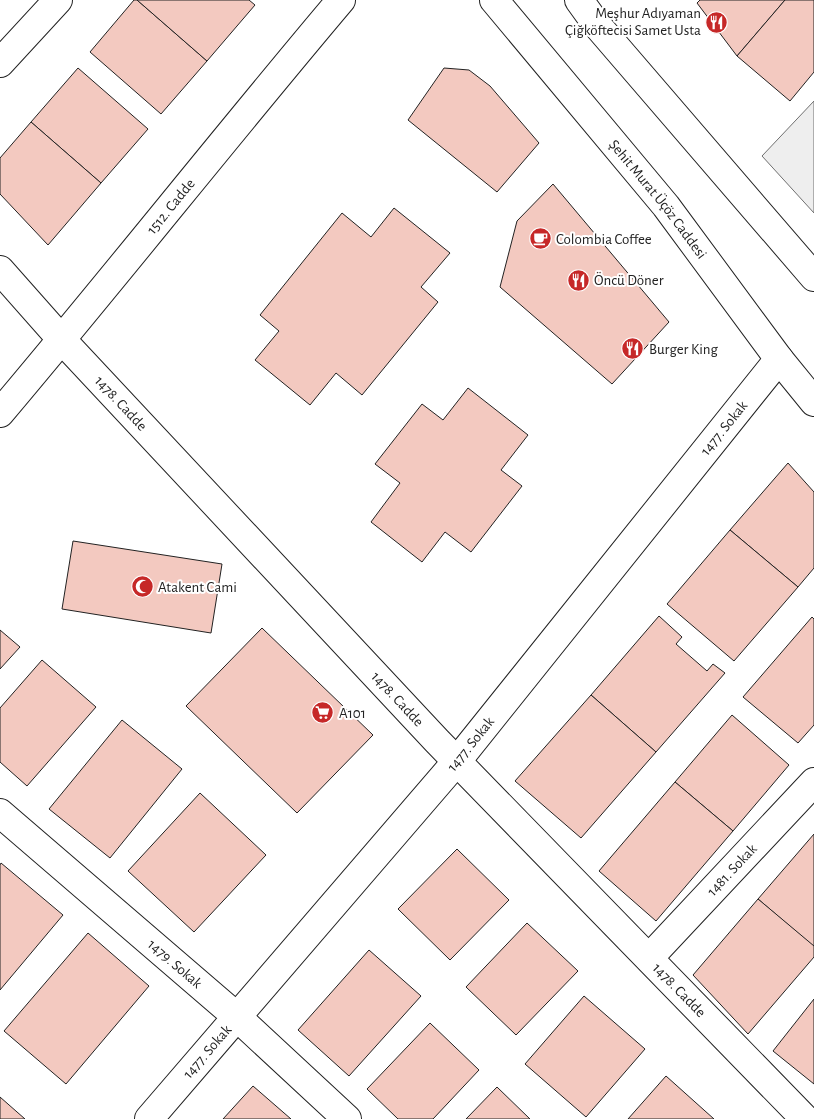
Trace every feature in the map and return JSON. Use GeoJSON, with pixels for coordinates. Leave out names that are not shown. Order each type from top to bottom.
{"type":"FeatureCollection","features":[{"type":"Feature","properties":{"kind":"street"},"geometry":{"type":"LineString","coordinates":[[0,63],[58,0]]}},
{"type":"Feature","properties":{"kind":"street","name":"1512. Cadde"},"geometry":{"type":"LineString","coordinates":[[0,413],[341,0]]}},
{"type":"Feature","properties":{"kind":"street","name":"Şehit Murat Üçöz Caddesi"},"geometry":{"type":"LineString","coordinates":[[494,0],[666,206],[779,359],[814,402]]}},
{"type":"Feature","properties":{"kind":"street"},"geometry":{"type":"LineString","coordinates":[[579,0],[597,25],[814,277]]}},
{"type":"Feature","properties":{"kind":"street","name":"1478. Cadde"},"geometry":{"type":"LineString","coordinates":[[0,270],[62,340],[416,719],[805,1119]]}},
{"type":"Feature","properties":{"kind":"street","name":"1477. Sokak"},"geometry":{"type":"LineString","coordinates":[[149,1119],[457,761],[779,359]]}},
{"type":"Feature","properties":{"kind":"street","name":"1481. Sokak"},"geometry":{"type":"LineString","coordinates":[[649,958],[814,782]]}},
{"type":"Feature","properties":{"kind":"street","name":"1479. Sokak"},"geometry":{"type":"LineString","coordinates":[[0,813],[236,1016],[347,1119]]}},
{"type":"Feature","properties":{"kind":"shaded area"},"geometry":{"type":"Polygon","coordinates":[[[814,101],[814,213],[762,156],[814,101]]]}},
{"type":"Feature","properties":{"kind":"building"},"geometry":{"type":"Polygon","coordinates":[[[134,0],[137,0],[207,61],[161,114],[90,52],[134,0]]]}},
{"type":"Feature","properties":{"kind":"building"},"geometry":{"type":"Polygon","coordinates":[[[137,0],[249,0],[255,5],[207,61],[137,0]]]}},
{"type":"Feature","properties":{"kind":"building"},"geometry":{"type":"Polygon","coordinates":[[[700,0],[785,0],[737,56],[697,3],[700,0]]]}},
{"type":"Feature","properties":{"kind":"building"},"geometry":{"type":"Polygon","coordinates":[[[785,0],[814,0],[814,72],[790,101],[737,56],[785,0]]]}},
{"type":"Feature","properties":{"kind":"building"},"geometry":{"type":"Polygon","coordinates":[[[78,68],[148,129],[101,183],[31,122],[78,68]]]}},
{"type":"Feature","properties":{"kind":"building"},"geometry":{"type":"Polygon","coordinates":[[[444,68],[469,70],[490,86],[539,143],[497,192],[408,120],[444,68]]]}},
{"type":"Feature","properties":{"kind":"building"},"geometry":{"type":"Polygon","coordinates":[[[31,122],[101,183],[48,245],[0,194],[0,158],[31,122]]]}},
{"type":"Feature","properties":{"kind":"building"},"geometry":{"type":"Polygon","coordinates":[[[553,184],[669,322],[612,384],[500,287],[517,221],[553,184]]]}},
{"type":"Feature","properties":{"kind":"building"},"geometry":{"type":"Polygon","coordinates":[[[394,208],[450,253],[421,287],[438,302],[362,395],[336,373],[310,405],[255,360],[279,331],[260,315],[342,213],[371,237],[394,208]]]}},
{"type":"Feature","properties":{"kind":"building"},"geometry":{"type":"Polygon","coordinates":[[[468,388],[528,435],[501,470],[522,486],[471,552],[445,532],[422,562],[371,522],[400,483],[375,464],[422,404],[443,420],[468,388]]]}},
{"type":"Feature","properties":{"kind":"building"},"geometry":{"type":"Polygon","coordinates":[[[788,463],[814,492],[814,568],[798,587],[730,530],[788,463]]]}},
{"type":"Feature","properties":{"kind":"building"},"geometry":{"type":"Polygon","coordinates":[[[730,530],[798,587],[734,661],[667,604],[730,530]]]}},
{"type":"Feature","properties":{"kind":"building","name":"Atakent Cami"},"geometry":{"type":"Polygon","coordinates":[[[73,541],[222,564],[211,633],[62,609],[73,541]]]}},
{"type":"Feature","properties":{"kind":"building"},"geometry":{"type":"Polygon","coordinates":[[[659,616],[682,637],[676,644],[707,671],[713,664],[725,673],[656,752],[591,695],[659,616]]]}},
{"type":"Feature","properties":{"kind":"building"},"geometry":{"type":"Polygon","coordinates":[[[812,617],[814,619],[814,725],[798,743],[743,697],[812,617]]]}},
{"type":"Feature","properties":{"kind":"building"},"geometry":{"type":"Polygon","coordinates":[[[262,628],[373,735],[297,813],[186,706],[262,628]]]}},
{"type":"Feature","properties":{"kind":"building"},"geometry":{"type":"Polygon","coordinates":[[[0,630],[20,647],[0,669],[0,630]]]}},
{"type":"Feature","properties":{"kind":"building"},"geometry":{"type":"Polygon","coordinates":[[[42,660],[96,707],[27,786],[0,762],[0,708],[42,660]]]}},
{"type":"Feature","properties":{"kind":"building"},"geometry":{"type":"Polygon","coordinates":[[[591,695],[656,752],[581,838],[515,781],[591,695]]]}},
{"type":"Feature","properties":{"kind":"building"},"geometry":{"type":"Polygon","coordinates":[[[732,715],[789,765],[733,831],[675,782],[732,715]]]}},
{"type":"Feature","properties":{"kind":"building"},"geometry":{"type":"Polygon","coordinates":[[[122,720],[182,769],[110,858],[49,809],[122,720]]]}},
{"type":"Feature","properties":{"kind":"building"},"geometry":{"type":"Polygon","coordinates":[[[675,782],[733,831],[656,921],[599,871],[675,782]]]}},
{"type":"Feature","properties":{"kind":"building"},"geometry":{"type":"Polygon","coordinates":[[[200,793],[266,855],[194,932],[128,871],[200,793]]]}},
{"type":"Feature","properties":{"kind":"building"},"geometry":{"type":"Polygon","coordinates":[[[814,834],[814,945],[813,946],[758,899],[814,834]]]}},
{"type":"Feature","properties":{"kind":"building"},"geometry":{"type":"Polygon","coordinates":[[[457,849],[509,900],[450,960],[398,909],[457,849]]]}},
{"type":"Feature","properties":{"kind":"building"},"geometry":{"type":"Polygon","coordinates":[[[1,863],[63,915],[0,990],[0,865],[1,863]]]}},
{"type":"Feature","properties":{"kind":"building"},"geometry":{"type":"Polygon","coordinates":[[[758,899],[814,946],[814,957],[748,1034],[693,975],[758,899]]]}},
{"type":"Feature","properties":{"kind":"building"},"geometry":{"type":"Polygon","coordinates":[[[527,923],[578,971],[516,1035],[466,987],[527,923]]]}},
{"type":"Feature","properties":{"kind":"building"},"geometry":{"type":"Polygon","coordinates":[[[88,933],[149,986],[66,1084],[4,1031],[88,933]]]}},
{"type":"Feature","properties":{"kind":"building"},"geometry":{"type":"Polygon","coordinates":[[[369,950],[421,996],[349,1076],[298,1030],[369,950]]]}},
{"type":"Feature","properties":{"kind":"building"},"geometry":{"type":"Polygon","coordinates":[[[584,996],[645,1049],[586,1117],[525,1064],[584,996]]]}},
{"type":"Feature","properties":{"kind":"building"},"geometry":{"type":"Polygon","coordinates":[[[814,999],[814,1084],[773,1051],[814,999]]]}},
{"type":"Feature","properties":{"kind":"building"},"geometry":{"type":"Polygon","coordinates":[[[430,1023],[479,1070],[433,1119],[398,1119],[367,1089],[430,1023]]]}},
{"type":"Feature","properties":{"kind":"building"},"geometry":{"type":"Polygon","coordinates":[[[666,1076],[714,1119],[628,1119],[666,1076]]]}},
{"type":"Feature","properties":{"kind":"building"},"geometry":{"type":"Polygon","coordinates":[[[253,1086],[291,1119],[223,1119],[253,1086]]]}},
{"type":"Feature","properties":{"kind":"building"},"geometry":{"type":"Polygon","coordinates":[[[497,1087],[530,1119],[466,1119],[497,1087]]]}},
{"type":"Feature","properties":{"kind":"building"},"geometry":{"type":"Polygon","coordinates":[[[0,1097],[25,1119],[0,1119],[0,1097]]]}},
{"type":"Feature","properties":{"kind":"place","name":"Meşhur Adıyaman Çiğköftecisi Samet Usta"},"geometry":{"type":"Point","coordinates":[717,22]}},
{"type":"Feature","properties":{"kind":"place","name":"Colombia Coffee"},"geometry":{"type":"Point","coordinates":[540,239]}},
{"type":"Feature","properties":{"kind":"place","name":"Öncü Döner"},"geometry":{"type":"Point","coordinates":[578,280]}},
{"type":"Feature","properties":{"kind":"place","name":"Burger King"},"geometry":{"type":"Point","coordinates":[633,349]}},
{"type":"Feature","properties":{"kind":"place","name":"Atakent Cami"},"geometry":{"type":"Point","coordinates":[142,587]}},
{"type":"Feature","properties":{"kind":"place","name":"A101"},"geometry":{"type":"Point","coordinates":[323,713]}}]}
